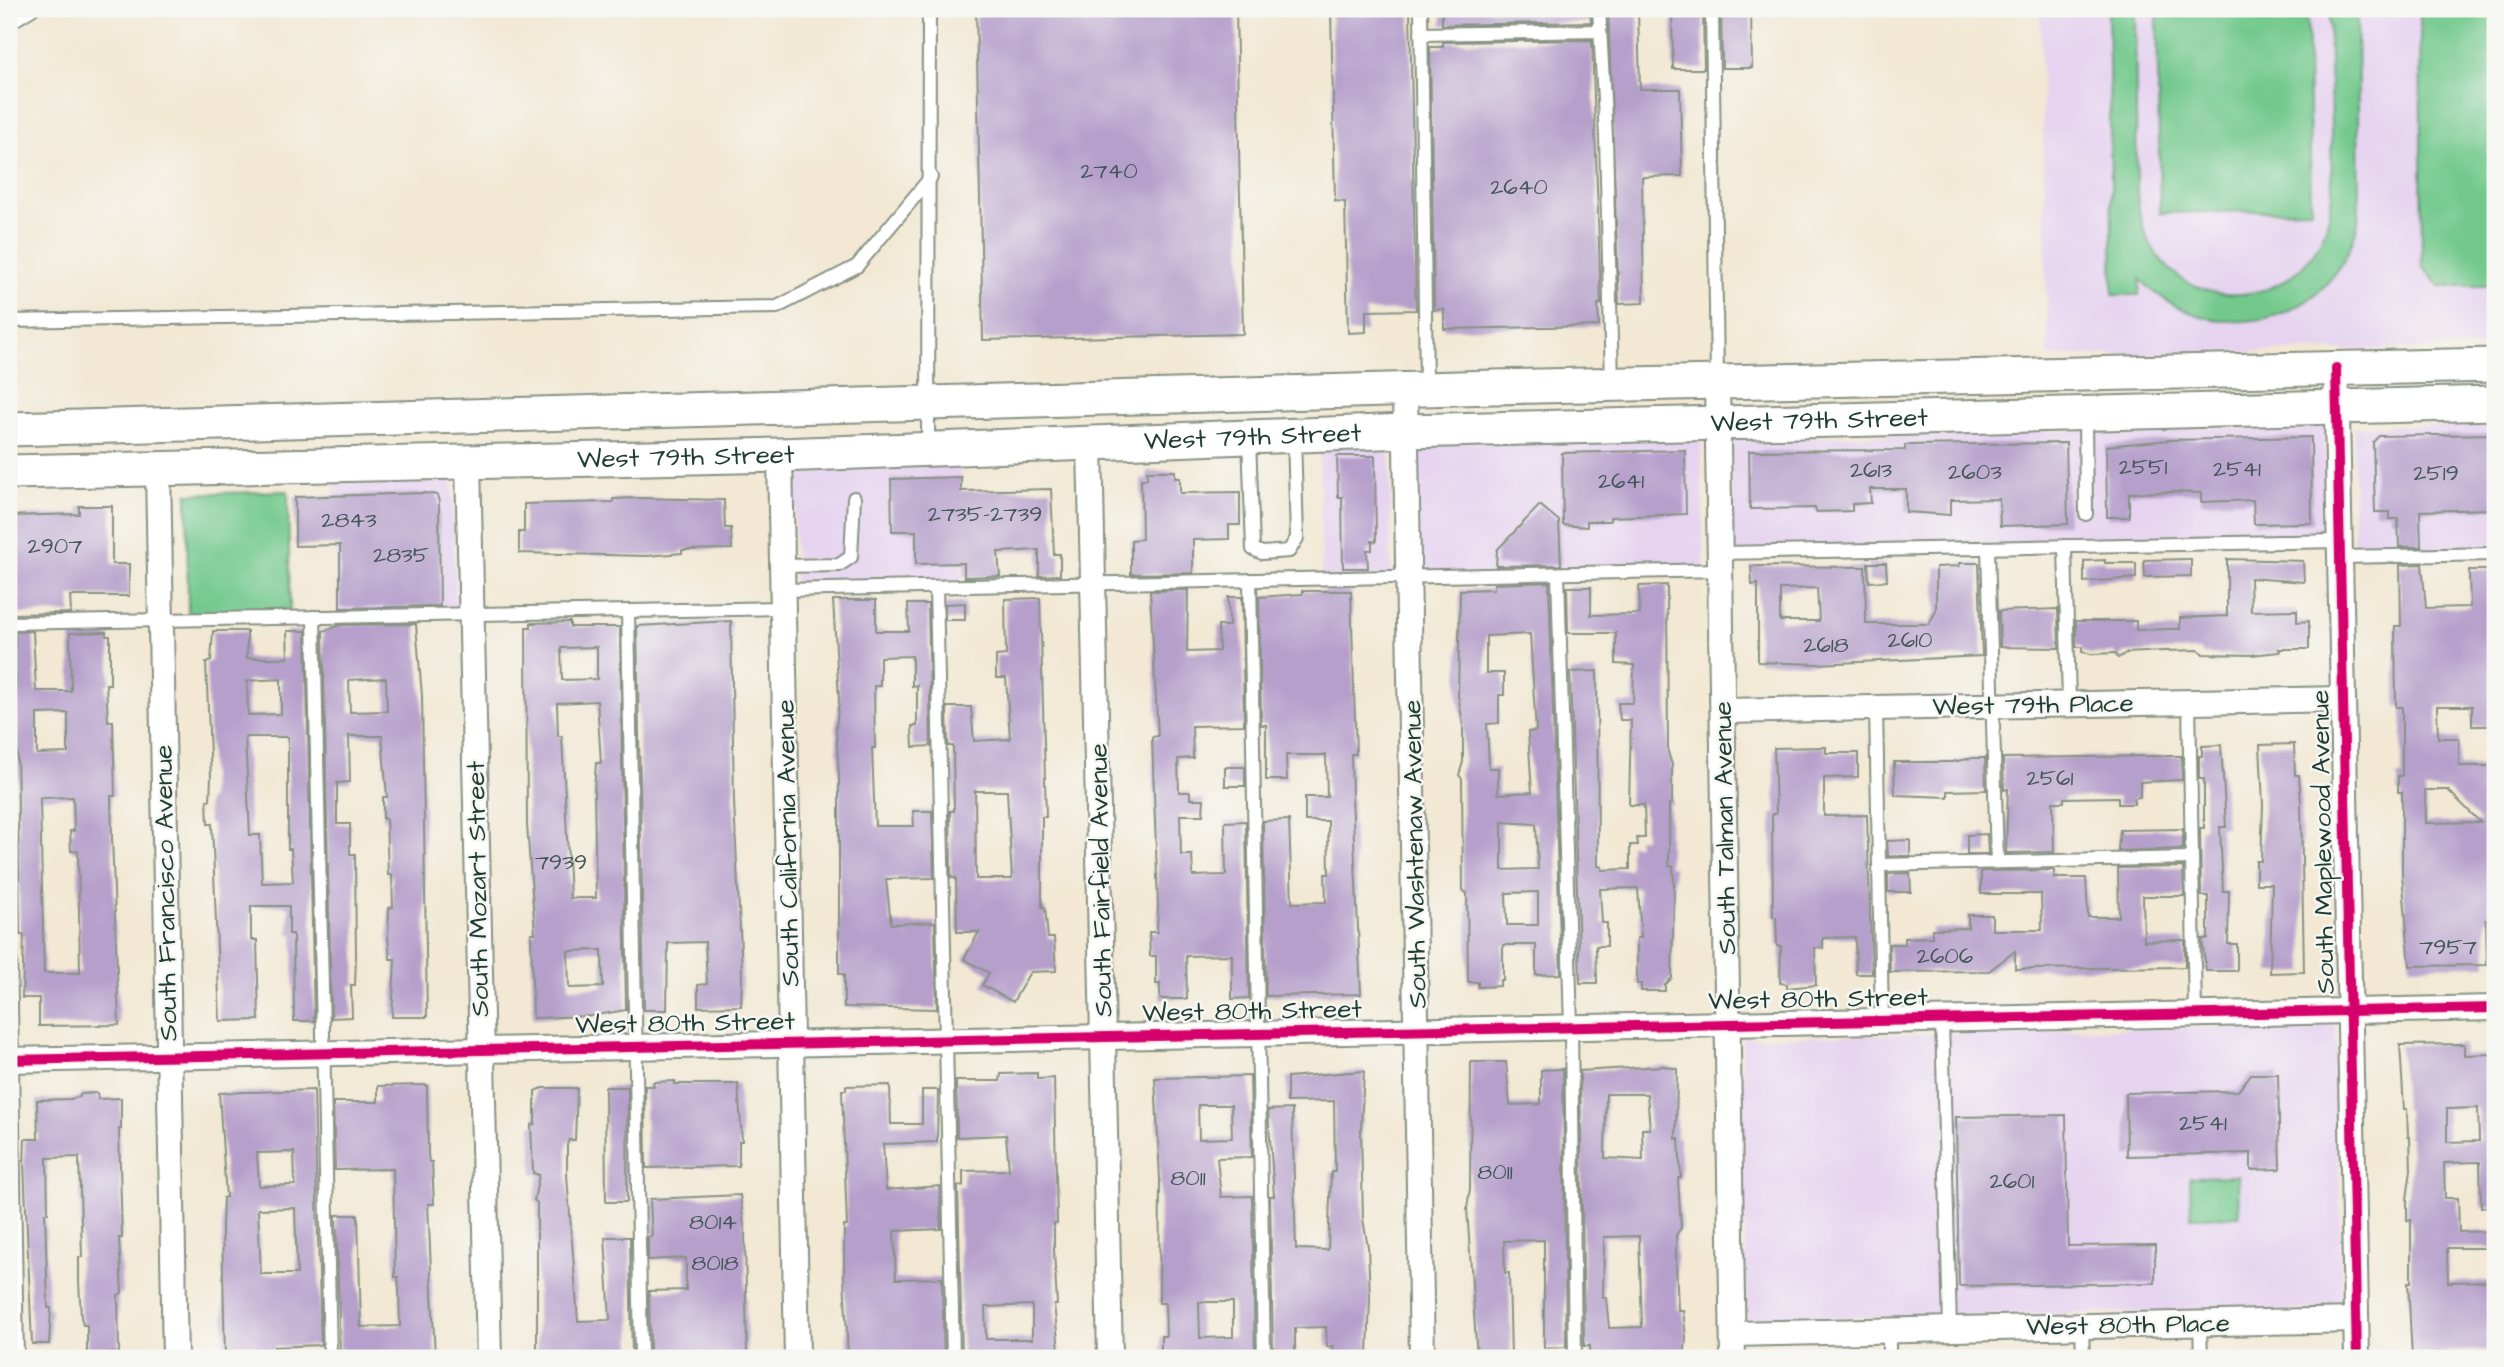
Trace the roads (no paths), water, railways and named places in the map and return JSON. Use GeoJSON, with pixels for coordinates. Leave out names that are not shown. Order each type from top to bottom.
{"type":"FeatureCollection","features":[{"type":"Feature","properties":{"kind":"main road","name":"West 79th Street"},"geometry":{"type":"LineString","coordinates":[[9,429],[1612,385],[2495,365]]}},
{"type":"Feature","properties":{"kind":"main road","name":"West 79th Street"},"geometry":{"type":"LineString","coordinates":[[9,472],[780,455],[1406,431],[2495,403]]}},
{"type":"Feature","properties":{"kind":"street","name":"South Maplewood Avenue"},"geometry":{"type":"LineString","coordinates":[[2336,368],[2357,1358]]}},
{"type":"Feature","properties":{"kind":"street","name":"South Talman Avenue"},"geometry":{"type":"LineString","coordinates":[[1717,383],[1733,1346]]}},
{"type":"Feature","properties":{"kind":"street","name":"South Washtenaw Avenue"},"geometry":{"type":"LineString","coordinates":[[1416,391],[1406,431],[1422,1358]]}},
{"type":"Feature","properties":{"kind":"street","name":"South Fairfield Avenue"},"geometry":{"type":"LineString","coordinates":[[1090,444],[1110,1358]]}},
{"type":"Feature","properties":{"kind":"street","name":"South California Avenue"},"geometry":{"type":"LineString","coordinates":[[780,455],[797,1358]]}},
{"type":"Feature","properties":{"kind":"street","name":"South Mozart Street"},"geometry":{"type":"LineString","coordinates":[[468,463],[489,1358]]}},
{"type":"Feature","properties":{"kind":"street","name":"South Francisco Avenue"},"geometry":{"type":"LineString","coordinates":[[158,470],[174,1358]]}},
{"type":"Feature","properties":{"kind":"street","name":"West 79th Place"},"geometry":{"type":"LineString","coordinates":[[1723,711],[2343,699]]}},
{"type":"Feature","properties":{"kind":"street","name":"West 80th Street"},"geometry":{"type":"LineString","coordinates":[[10,1060],[2495,1008]]}},
{"type":"Feature","properties":{"kind":"street","name":"West 80th Place"},"geometry":{"type":"LineString","coordinates":[[1733,1346],[1889,1331],[2356,1320]]}},
{"type":"Feature","properties":{"kind":"lane"},"geometry":{"type":"LineString","coordinates":[[9,23],[32,9]]}},
{"type":"Feature","properties":{"kind":"lane"},"geometry":{"type":"LineString","coordinates":[[928,449],[931,177],[929,9]]}},
{"type":"Feature","properties":{"kind":"lane"},"geometry":{"type":"LineString","coordinates":[[1416,391],[1421,9]]}},
{"type":"Feature","properties":{"kind":"lane"},"geometry":{"type":"LineString","coordinates":[[1598,9],[1612,385]]}},
{"type":"Feature","properties":{"kind":"lane"},"geometry":{"type":"LineString","coordinates":[[1712,9],[1717,383]]}},
{"type":"Feature","properties":{"kind":"lane"},"geometry":{"type":"LineString","coordinates":[[1421,34],[1600,31]]}},
{"type":"Feature","properties":{"kind":"lane"},"geometry":{"type":"LineString","coordinates":[[9,321],[777,307],[858,266],[931,177]]}},
{"type":"Feature","properties":{"kind":"lane"},"geometry":{"type":"LineString","coordinates":[[2085,414],[2086,514]]}},
{"type":"Feature","properties":{"kind":"lane"},"geometry":{"type":"LineString","coordinates":[[1249,438],[1253,549],[1262,553],[1289,551],[1297,538],[1294,436]]}},
{"type":"Feature","properties":{"kind":"lane"},"geometry":{"type":"LineString","coordinates":[[783,566],[839,565],[851,557],[854,545],[854,498]]}},
{"type":"Feature","properties":{"kind":"lane"},"geometry":{"type":"LineString","coordinates":[[2065,546],[2069,704]]}},
{"type":"Feature","properties":{"kind":"lane"},"geometry":{"type":"LineString","coordinates":[[9,623],[628,611],[936,587],[1558,574],[1720,562],[1988,548],[2065,546],[2341,549],[2495,554]]}},
{"type":"Feature","properties":{"kind":"lane"},"geometry":{"type":"LineString","coordinates":[[1988,548],[1997,862]]}},
{"type":"Feature","properties":{"kind":"lane"},"geometry":{"type":"LineString","coordinates":[[1558,574],[1571,1027],[1576,1358]]}},
{"type":"Feature","properties":{"kind":"lane"},"geometry":{"type":"LineString","coordinates":[[1250,580],[1264,1358]]}},
{"type":"Feature","properties":{"kind":"lane"},"geometry":{"type":"LineString","coordinates":[[936,587],[953,1358]]}},
{"type":"Feature","properties":{"kind":"lane"},"geometry":{"type":"LineString","coordinates":[[628,611],[641,1358]]}},
{"type":"Feature","properties":{"kind":"lane"},"geometry":{"type":"LineString","coordinates":[[314,617],[330,1358]]}},
{"type":"Feature","properties":{"kind":"lane"},"geometry":{"type":"LineString","coordinates":[[2189,702],[2195,1014]]}},
{"type":"Feature","properties":{"kind":"lane"},"geometry":{"type":"LineString","coordinates":[[1875,708],[1882,1021]]}},
{"type":"Feature","properties":{"kind":"lane"},"geometry":{"type":"LineString","coordinates":[[1879,864],[2192,858]]}},
{"type":"Feature","properties":{"kind":"lane"},"geometry":{"type":"LineString","coordinates":[[9,889],[17,1358]]}},
{"type":"Feature","properties":{"kind":"lane"},"geometry":{"type":"LineString","coordinates":[[1942,1019],[1950,1329]]}},
{"type":"Feature","properties":{"kind":"lane"},"geometry":{"type":"LineString","coordinates":[[2200,1324],[2201,1358]]}},
{"type":"Feature","properties":{"kind":"lane"},"geometry":{"type":"LineString","coordinates":[[2082,1326],[2082,1358]]}},
{"type":"Feature","properties":{"kind":"lane"},"geometry":{"type":"LineString","coordinates":[[1889,1331],[1889,1358]]}}]}
